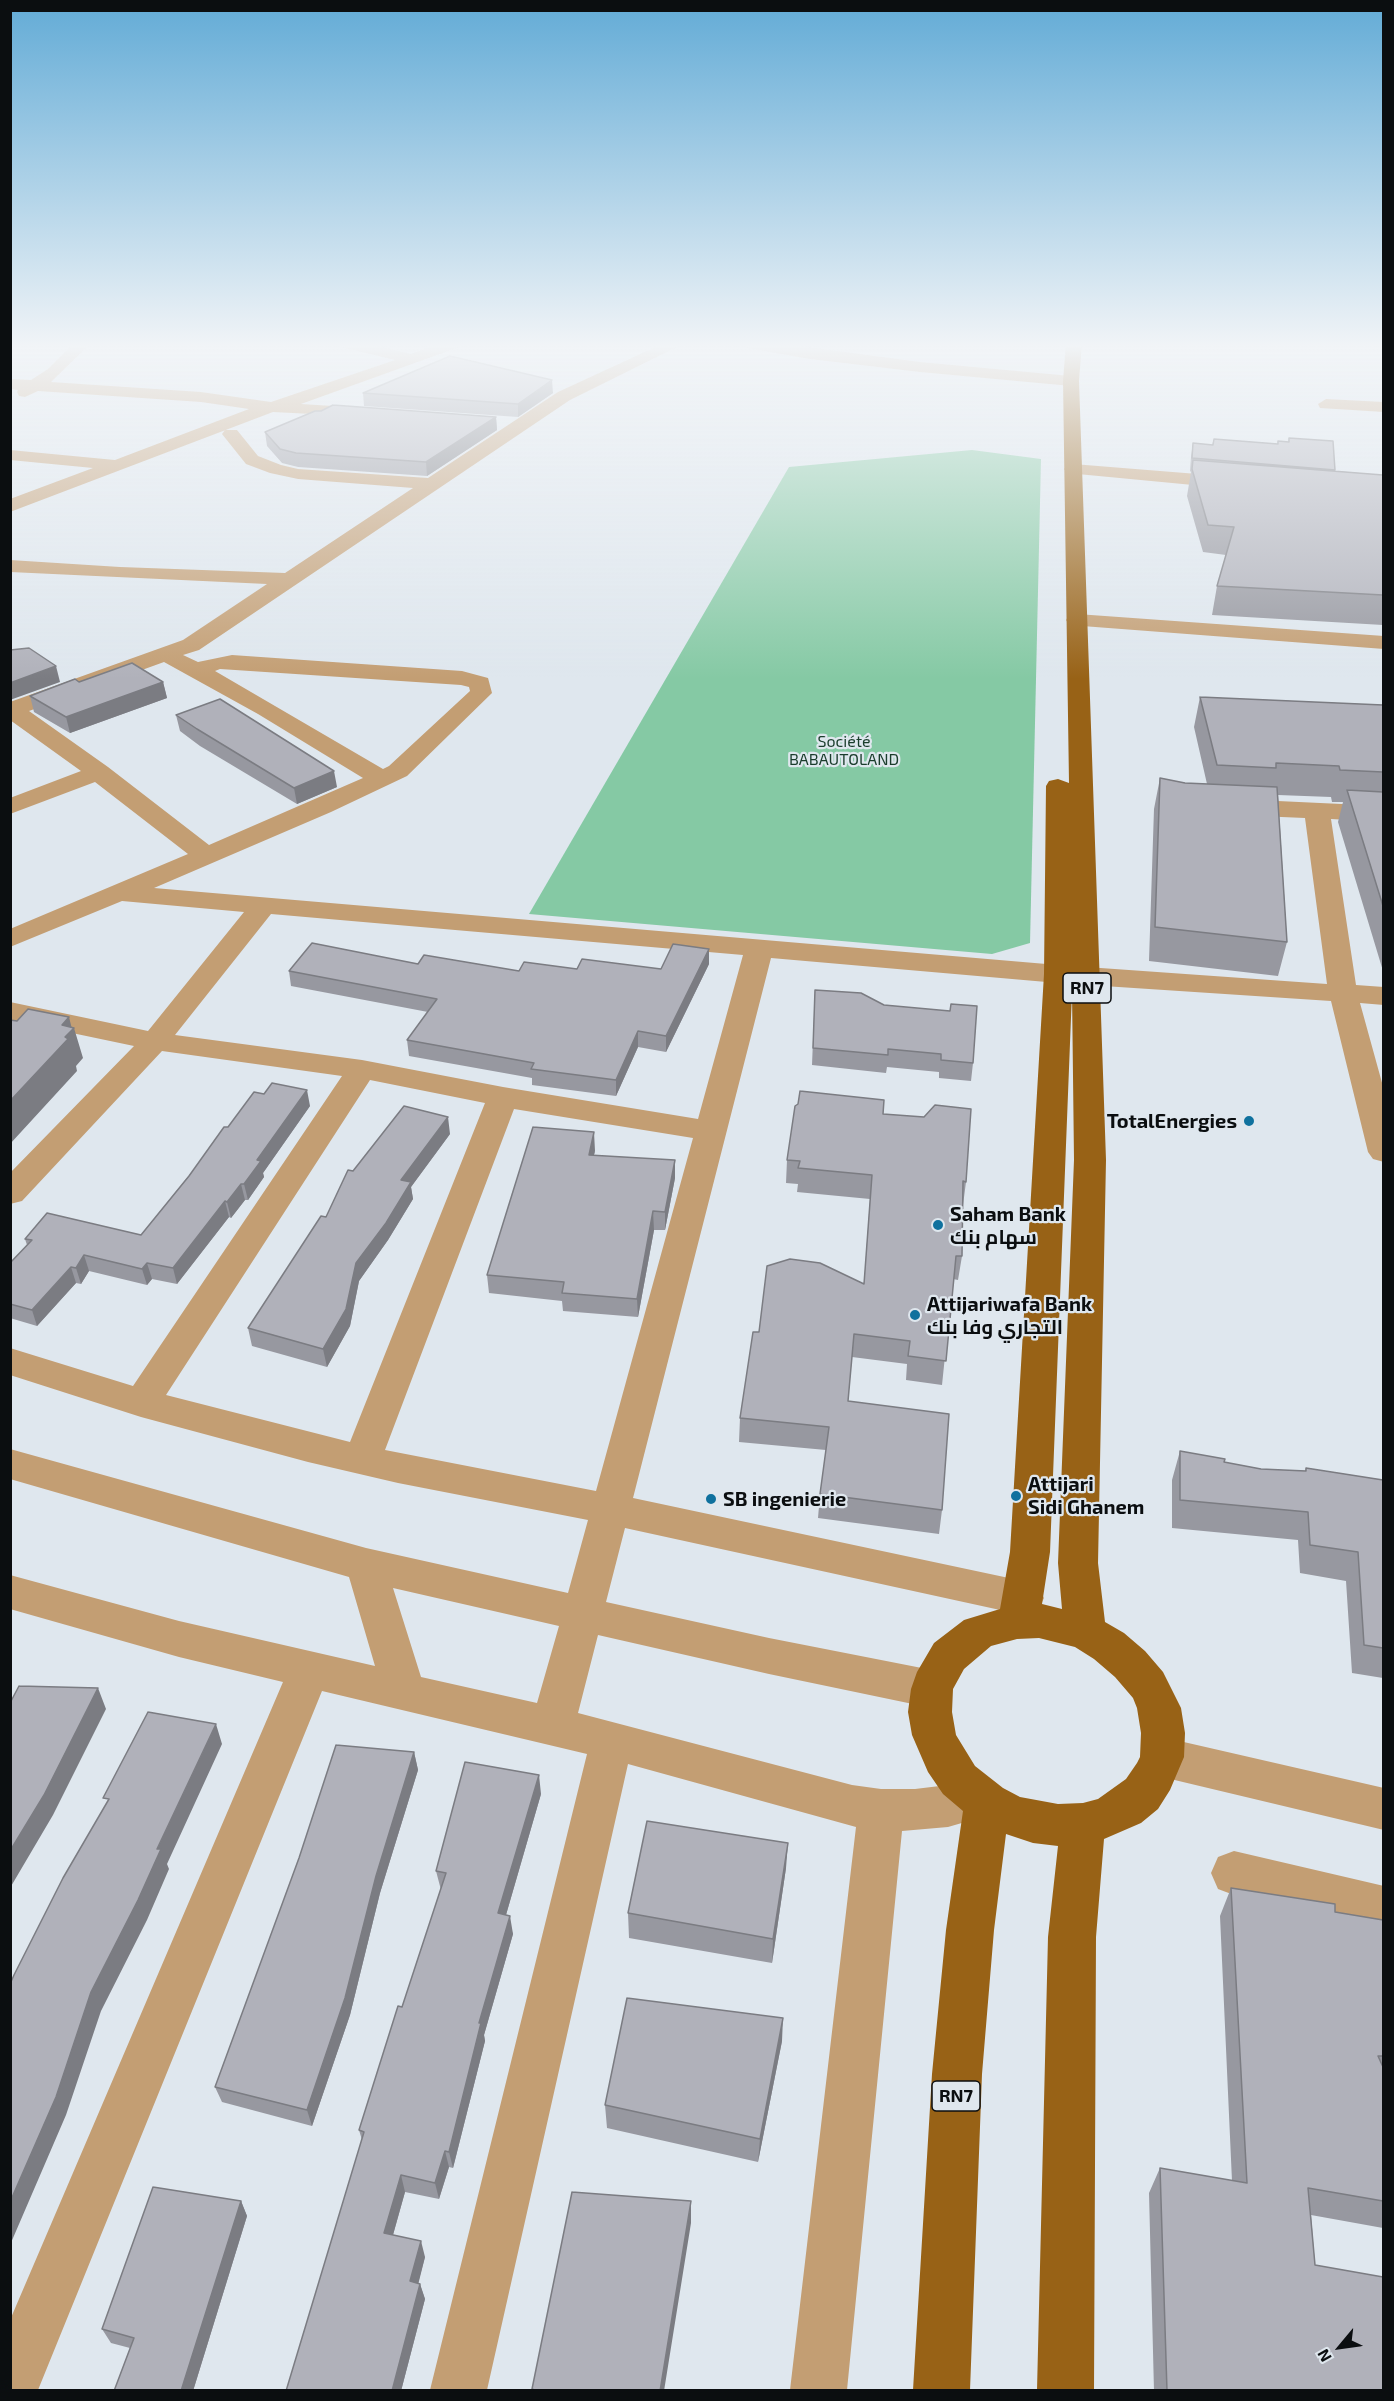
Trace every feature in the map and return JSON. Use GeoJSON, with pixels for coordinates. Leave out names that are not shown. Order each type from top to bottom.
{"type":"FeatureCollection","features":[{"type":"Feature","properties":{"kind":"main road","name":"RN7"},"geometry":{"type":"LineString","coordinates":[[1020,1610],[1030,1552],[1058,974],[1063,455]]}},
{"type":"Feature","properties":{"kind":"main road","name":"RN7"},"geometry":{"type":"LineString","coordinates":[[1071,455],[1090,1160],[1078,1563],[1085,1632]]}},
{"type":"Feature","properties":{"kind":"main road"},"geometry":{"type":"LineString","coordinates":[[1020,1610],[1039,1621],[1085,1632],[1109,1646],[1130,1664],[1148,1685],[1160,1716],[1163,1733],[1162,1757],[1154,1776],[1142,1794],[1125,1808],[1106,1818],[1083,1824],[1058,1825],[1033,1822],[983,1800],[959,1780],[944,1758],[934,1736],[930,1712],[932,1689],[938,1672],[949,1656],[963,1643],[1020,1610]]}},
{"type":"Feature","properties":{"kind":"main road","name":"RN7"},"geometry":{"type":"LineString","coordinates":[[941,2391],[957,2074],[983,1800]]}},
{"type":"Feature","properties":{"kind":"main road"},"geometry":{"type":"LineString","coordinates":[[1066,2391],[1072,1937],[1083,1824]]}},
{"type":"Feature","properties":{"kind":"street"},"geometry":{"type":"LineString","coordinates":[[11,455],[118,465]]}},
{"type":"Feature","properties":{"kind":"street"},"geometry":{"type":"LineString","coordinates":[[10,506],[144,455]]}},
{"type":"Feature","properties":{"kind":"street"},"geometry":{"type":"LineString","coordinates":[[10,520],[177,455]]}},
{"type":"Feature","properties":{"kind":"street"},"geometry":{"type":"LineString","coordinates":[[248,455],[252,460],[298,474],[432,484]]}},
{"type":"Feature","properties":{"kind":"street"},"geometry":{"type":"LineString","coordinates":[[11,710],[191,645],[476,455]]}},
{"type":"Feature","properties":{"kind":"street"},"geometry":{"type":"LineString","coordinates":[[1073,470],[1258,485]]}},
{"type":"Feature","properties":{"kind":"street"},"geometry":{"type":"LineString","coordinates":[[10,566],[120,573],[289,579]]}},
{"type":"Feature","properties":{"kind":"street"},"geometry":{"type":"LineString","coordinates":[[1077,620],[1383,643]]}},
{"type":"Feature","properties":{"kind":"street"},"geometry":{"type":"LineString","coordinates":[[166,655],[266,709],[382,779]]}},
{"type":"Feature","properties":{"kind":"street"},"geometry":{"type":"LineString","coordinates":[[10,939],[382,779],[406,765],[481,693],[480,683],[462,678],[232,662],[218,663],[196,670]]}},
{"type":"Feature","properties":{"kind":"street"},"geometry":{"type":"LineString","coordinates":[[11,710],[48,734],[207,856]]}},
{"type":"Feature","properties":{"kind":"street"},"geometry":{"type":"LineString","coordinates":[[10,807],[99,772]]}},
{"type":"Feature","properties":{"kind":"street"},"geometry":{"type":"LineString","coordinates":[[1214,806],[1383,814]]}},
{"type":"Feature","properties":{"kind":"street"},"geometry":{"type":"LineString","coordinates":[[1317,811],[1343,993],[1383,1152]]}},
{"type":"Feature","properties":{"kind":"street"},"geometry":{"type":"LineString","coordinates":[[120,893],[1058,974],[1383,996]]}},
{"type":"Feature","properties":{"kind":"street"},"geometry":{"type":"LineString","coordinates":[[10,1193],[155,1041],[263,906]]}},
{"type":"Feature","properties":{"kind":"street"},"geometry":{"type":"LineString","coordinates":[[553,1726],[759,948]]}},
{"type":"Feature","properties":{"kind":"street"},"geometry":{"type":"LineString","coordinates":[[10,1011],[155,1041],[362,1069],[503,1097],[710,1131]]}},
{"type":"Feature","properties":{"kind":"street"},"geometry":{"type":"LineString","coordinates":[[141,1402],[362,1069]]}},
{"type":"Feature","properties":{"kind":"street"},"geometry":{"type":"LineString","coordinates":[[362,1459],[503,1097]]}},
{"type":"Feature","properties":{"kind":"street"},"geometry":{"type":"LineString","coordinates":[[10,1361],[220,1425],[362,1459],[610,1509],[1020,1610]]}},
{"type":"Feature","properties":{"kind":"street"},"geometry":{"type":"LineString","coordinates":[[10,1464],[366,1565],[582,1615],[932,1689]]}},
{"type":"Feature","properties":{"kind":"street"},"geometry":{"type":"LineString","coordinates":[[366,1565],[404,1692]]}},
{"type":"Feature","properties":{"kind":"street"},"geometry":{"type":"LineString","coordinates":[[14,1602],[612,1740],[822,1799],[881,1810],[915,1810],[983,1800]]}},
{"type":"Feature","properties":{"kind":"street"},"geometry":{"type":"LineString","coordinates":[[10,2389],[310,1669]]}},
{"type":"Feature","properties":{"kind":"street"},"geometry":{"type":"LineString","coordinates":[[458,2391],[612,1740]]}},
{"type":"Feature","properties":{"kind":"street"},"geometry":{"type":"LineString","coordinates":[[1162,1757],[1383,1809]]}},
{"type":"Feature","properties":{"kind":"street"},"geometry":{"type":"LineString","coordinates":[[819,2391],[881,1810]]}},
{"type":"Feature","properties":{"kind":"street"},"geometry":{"type":"LineString","coordinates":[[1234,1873],[1383,1909]]}},
{"type":"Feature","properties":{"kind":"green space","name":"Société BABAUTOLAND"},"geometry":{"type":"Polygon","coordinates":[[[918,455],[1011,455],[1041,459],[1030,943],[992,954],[529,914],[789,467],[918,455]]]}},
{"type":"Feature","properties":{"kind":"building"},"geometry":{"type":"Polygon","coordinates":[[[326,455],[437,455],[426,462],[326,455]]]}},
{"type":"Feature","properties":{"kind":"building"},"geometry":{"type":"Polygon","coordinates":[[[1192,455],[1334,455],[1335,470],[1192,458],[1192,455]]]}},
{"type":"Feature","properties":{"kind":"building"},"geometry":{"type":"Polygon","coordinates":[[[1193,460],[1383,475],[1383,595],[1217,586],[1234,527],[1208,525],[1192,469],[1193,460]]]}},
{"type":"Feature","properties":{"kind":"building"},"geometry":{"type":"Polygon","coordinates":[[[29,648],[56,666],[10,683],[10,650],[29,648]]]}},
{"type":"Feature","properties":{"kind":"building"},"geometry":{"type":"Polygon","coordinates":[[[132,663],[163,682],[66,717],[30,696],[75,679],[79,682],[132,663]]]}},
{"type":"Feature","properties":{"kind":"building"},"geometry":{"type":"Polygon","coordinates":[[[1200,697],[1383,705],[1383,772],[1340,770],[1339,766],[1276,763],[1276,768],[1217,765],[1200,697]]]}},
{"type":"Feature","properties":{"kind":"building"},"geometry":{"type":"Polygon","coordinates":[[[220,699],[334,771],[294,788],[176,715],[220,699]]]}},
{"type":"Feature","properties":{"kind":"building"},"geometry":{"type":"Polygon","coordinates":[[[1160,778],[1185,783],[1277,787],[1287,942],[1155,927],[1160,778]]]}},
{"type":"Feature","properties":{"kind":"building"},"geometry":{"type":"Polygon","coordinates":[[[1347,790],[1383,792],[1383,906],[1347,790]]]}},
{"type":"Feature","properties":{"kind":"building"},"geometry":{"type":"Polygon","coordinates":[[[312,943],[418,964],[424,955],[519,971],[524,962],[577,969],[582,959],[661,969],[673,944],[709,949],[666,1036],[638,1031],[616,1080],[531,1069],[534,1063],[407,1040],[437,999],[289,971],[312,943]]]}},
{"type":"Feature","properties":{"kind":"building"},"geometry":{"type":"Polygon","coordinates":[[[815,990],[861,993],[884,1005],[950,1011],[951,1004],[977,1006],[973,1063],[941,1060],[941,1054],[888,1049],[888,1055],[813,1048],[815,990]]]}},
{"type":"Feature","properties":{"kind":"building"},"geometry":{"type":"Polygon","coordinates":[[[28,1009],[69,1017],[62,1025],[74,1028],[65,1037],[68,1039],[10,1101],[10,1020],[17,1021],[28,1009]]]}},
{"type":"Feature","properties":{"kind":"building"},"geometry":{"type":"Polygon","coordinates":[[[272,1083],[307,1090],[257,1160],[261,1161],[244,1184],[241,1184],[227,1202],[225,1201],[173,1268],[147,1263],[142,1269],[84,1255],[76,1268],[71,1267],[32,1310],[10,1304],[10,1263],[32,1240],[25,1239],[47,1213],[141,1235],[189,1176],[224,1127],[228,1127],[254,1092],[264,1094],[272,1083]]]}},
{"type":"Feature","properties":{"kind":"building"},"geometry":{"type":"Polygon","coordinates":[[[800,1091],[884,1100],[883,1114],[924,1117],[935,1105],[971,1109],[966,1182],[963,1181],[962,1256],[956,1256],[946,1361],[908,1356],[910,1341],[854,1334],[848,1401],[949,1414],[942,1510],[820,1494],[829,1427],[740,1418],[753,1332],[759,1332],[767,1266],[790,1259],[820,1263],[864,1284],[872,1175],[798,1168],[800,1161],[787,1160],[795,1106],[798,1104],[800,1091]]]}},
{"type":"Feature","properties":{"kind":"building"},"geometry":{"type":"Polygon","coordinates":[[[404,1106],[448,1117],[401,1180],[411,1182],[386,1223],[356,1263],[346,1309],[323,1349],[248,1328],[321,1216],[326,1217],[348,1170],[353,1171],[404,1106]]]}},
{"type":"Feature","properties":{"kind":"building"},"geometry":{"type":"Polygon","coordinates":[[[533,1127],[594,1132],[589,1155],[675,1160],[665,1212],[653,1211],[637,1299],[562,1293],[564,1282],[487,1275],[533,1127]]]}},
{"type":"Feature","properties":{"kind":"building"},"geometry":{"type":"Polygon","coordinates":[[[1180,1451],[1225,1459],[1224,1462],[1261,1469],[1306,1471],[1306,1468],[1383,1480],[1383,1648],[1364,1645],[1358,1552],[1310,1545],[1308,1512],[1180,1500],[1180,1451]]]}},
{"type":"Feature","properties":{"kind":"building"},"geometry":{"type":"Polygon","coordinates":[[[19,1686],[98,1688],[44,1795],[10,1851],[10,1703],[19,1686]]]}},
{"type":"Feature","properties":{"kind":"building"},"geometry":{"type":"Polygon","coordinates":[[[148,1712],[216,1724],[157,1849],[161,1849],[138,1900],[91,1992],[56,2097],[10,2202],[10,1984],[63,1878],[109,1799],[103,1798],[148,1712]]]}},
{"type":"Feature","properties":{"kind":"building"},"geometry":{"type":"Polygon","coordinates":[[[336,1745],[414,1752],[376,1876],[345,1998],[307,2110],[215,2087],[299,1858],[336,1745]]]}},
{"type":"Feature","properties":{"kind":"building"},"geometry":{"type":"Polygon","coordinates":[[[465,1762],[539,1775],[498,1913],[510,1916],[479,2023],[481,2023],[449,2152],[445,2151],[435,2183],[401,2175],[384,2233],[421,2241],[410,2281],[420,2284],[392,2391],[286,2391],[364,2132],[359,2130],[398,2006],[402,2007],[446,1873],[436,1871],[465,1762]]]}},
{"type":"Feature","properties":{"kind":"building"},"geometry":{"type":"Polygon","coordinates":[[[647,1821],[788,1843],[773,1939],[628,1913],[647,1821]]]}},
{"type":"Feature","properties":{"kind":"building"},"geometry":{"type":"Polygon","coordinates":[[[1231,1888],[1335,1904],[1335,1912],[1383,1920],[1383,2056],[1378,2056],[1383,2067],[1383,2201],[1308,2188],[1315,2265],[1383,2277],[1383,2391],[1167,2391],[1160,2168],[1247,2183],[1231,1888]]]}},
{"type":"Feature","properties":{"kind":"building"},"geometry":{"type":"Polygon","coordinates":[[[627,1998],[783,2018],[760,2139],[605,2105],[627,1998]]]}},
{"type":"Feature","properties":{"kind":"building"},"geometry":{"type":"Polygon","coordinates":[[[153,2187],[241,2201],[181,2391],[114,2391],[134,2338],[102,2329],[153,2187]]]}},
{"type":"Feature","properties":{"kind":"building"},"geometry":{"type":"Polygon","coordinates":[[[572,2192],[691,2201],[660,2391],[537,2391],[532,2389],[572,2192]]]}},
{"type":"Feature","properties":{"kind":"place","name":"TotalEnergies"},"geometry":{"type":"Point","coordinates":[1249,1121]}},
{"type":"Feature","properties":{"kind":"place","name":"Saham Bank سهام بنك"},"geometry":{"type":"Point","coordinates":[938,1225]}},
{"type":"Feature","properties":{"kind":"place","name":"Attijariwafa Bank التجاري وفا بنك"},"geometry":{"type":"Point","coordinates":[915,1315]}},
{"type":"Feature","properties":{"kind":"place","name":"Attijari Sidi Ghanem"},"geometry":{"type":"Point","coordinates":[1016,1496]}},
{"type":"Feature","properties":{"kind":"place","name":"SB ingenierie"},"geometry":{"type":"Point","coordinates":[711,1499]}}]}
